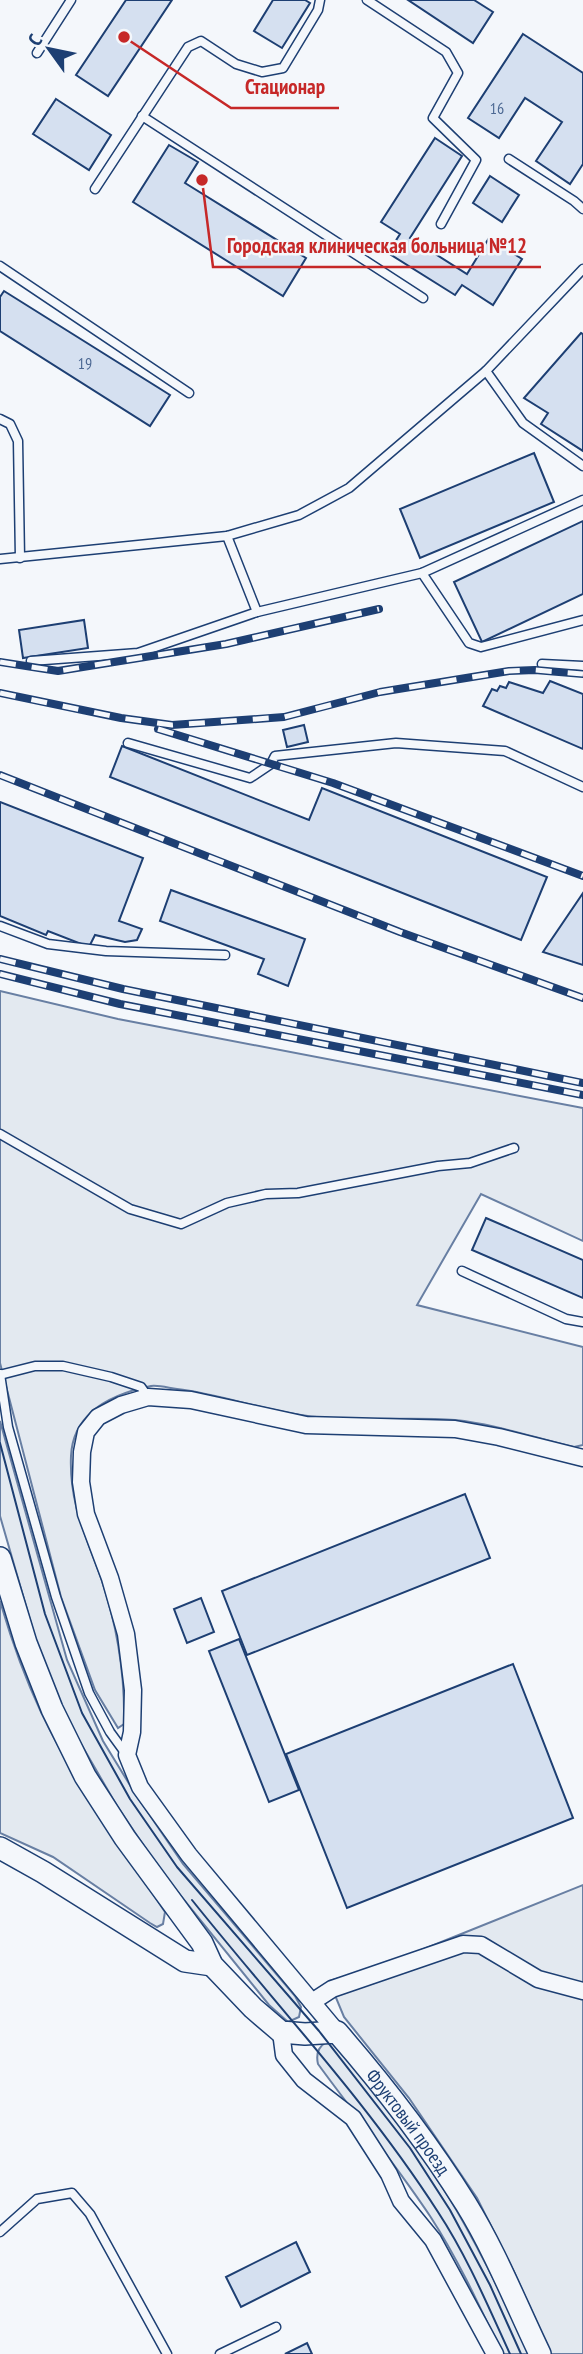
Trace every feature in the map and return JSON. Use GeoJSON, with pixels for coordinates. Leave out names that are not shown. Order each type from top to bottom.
{"type":"FeatureCollection","features":[{"type":"Feature","properties":{"kind":"street"},"geometry":{"type":"LineString","coordinates":[[337,2032],[189,1855],[140,1787],[127,1755],[132,1732],[133,1690],[126,1634],[110,1578],[86,1514],[81,1482],[86,1432],[98,1417],[121,1405],[148,1397],[191,1401],[306,1425],[455,1429],[583,1458]]}},
{"type":"Feature","properties":{"kind":"street"},"geometry":{"type":"LineString","coordinates":[[0,1558],[26,1643],[43,1687],[85,1776],[125,1839],[202,1944],[212,1965],[253,2008],[281,2032],[337,2032]]}},
{"type":"Feature","properties":{"kind":"street"},"geometry":{"type":"LineString","coordinates":[[0,1848],[185,1961],[212,1965]]}},
{"type":"Feature","properties":{"kind":"street"},"geometry":{"type":"LineString","coordinates":[[312,2001],[332,1989],[463,1944],[481,1945],[538,1979],[583,1991]]}},
{"type":"Feature","properties":{"kind":"street"},"geometry":{"type":"LineString","coordinates":[[281,2032],[284,2055],[304,2080],[353,2118],[390,2174],[401,2201],[433,2240],[495,2354]]}},
{"type":"Feature","properties":{"kind":"street","name":"Фруктовый проезд"},"geometry":{"type":"LineString","coordinates":[[337,2032],[401,2108],[467,2205],[540,2354]]}},
{"type":"Feature","properties":{"kind":"lane"},"geometry":{"type":"LineString","coordinates":[[37,53],[71,0]]}},
{"type":"Feature","properties":{"kind":"lane"},"geometry":{"type":"LineString","coordinates":[[95,189],[188,47],[201,41],[236,64],[262,72],[283,68],[318,10],[320,0]]}},
{"type":"Feature","properties":{"kind":"lane"},"geometry":{"type":"LineString","coordinates":[[368,0],[446,52],[458,73],[433,118],[477,160],[441,225]]}},
{"type":"Feature","properties":{"kind":"lane"},"geometry":{"type":"LineString","coordinates":[[142,116],[423,298]]}},
{"type":"Feature","properties":{"kind":"lane"},"geometry":{"type":"LineString","coordinates":[[509,159],[583,209]]}},
{"type":"Feature","properties":{"kind":"lane"},"geometry":{"type":"LineString","coordinates":[[0,266],[189,393]]}},
{"type":"Feature","properties":{"kind":"lane"},"geometry":{"type":"LineString","coordinates":[[0,559],[228,536],[299,515],[349,488],[486,371],[583,270]]}},
{"type":"Feature","properties":{"kind":"lane"},"geometry":{"type":"LineString","coordinates":[[486,371],[523,423],[583,466]]}},
{"type":"Feature","properties":{"kind":"lane"},"geometry":{"type":"LineString","coordinates":[[0,419],[10,424],[18,441],[20,558]]}},
{"type":"Feature","properties":{"kind":"lane"},"geometry":{"type":"LineString","coordinates":[[31,661],[138,653],[257,612],[422,573],[583,500]]}},
{"type":"Feature","properties":{"kind":"lane"},"geometry":{"type":"LineString","coordinates":[[228,536],[257,612]]}},
{"type":"Feature","properties":{"kind":"lane"},"geometry":{"type":"LineString","coordinates":[[422,573],[469,643],[481,646],[583,620]]}},
{"type":"Feature","properties":{"kind":"lane"},"geometry":{"type":"LineString","coordinates":[[542,664],[583,666]]}},
{"type":"Feature","properties":{"kind":"lane"},"geometry":{"type":"LineString","coordinates":[[128,743],[250,778],[271,764],[275,756],[382,744],[505,751],[583,787]]}},
{"type":"Feature","properties":{"kind":"lane"},"geometry":{"type":"LineString","coordinates":[[0,926],[47,944],[106,951],[225,955]]}},
{"type":"Feature","properties":{"kind":"lane"},"geometry":{"type":"LineString","coordinates":[[0,1134],[130,1209],[181,1224],[227,1203],[266,1194],[298,1193],[438,1166],[470,1163],[514,1148]]}},
{"type":"Feature","properties":{"kind":"lane"},"geometry":{"type":"LineString","coordinates":[[462,1271],[566,1319],[583,1322]]}},
{"type":"Feature","properties":{"kind":"lane"},"geometry":{"type":"LineString","coordinates":[[127,1755],[110,1732],[89,1693],[56,1598],[8,1427],[0,1374],[35,1366],[63,1366],[141,1387],[148,1397]]}},
{"type":"Feature","properties":{"kind":"lane"},"geometry":{"type":"LineString","coordinates":[[0,2232],[37,2199],[72,2193],[90,2214],[167,2354]]}},
{"type":"Feature","properties":{"kind":"lane"},"geometry":{"type":"LineString","coordinates":[[220,2354],[276,2327]]}},
{"type":"Feature","properties":{"kind":"shaded area"},"geometry":{"type":"Polygon","coordinates":[[[0,991],[118,1019],[583,1108],[583,1241],[481,1194],[417,1305],[583,1347],[583,1445],[574,1447],[500,1428],[455,1420],[339,1419],[301,1415],[208,1394],[157,1386],[122,1394],[109,1400],[87,1417],[73,1441],[71,1473],[80,1519],[107,1596],[116,1632],[124,1706],[124,1724],[118,1728],[95,1690],[61,1597],[0,1363],[0,991]]]}},
{"type":"Feature","properties":{"kind":"shaded area"},"geometry":{"type":"Polygon","coordinates":[[[0,1421],[67,1660],[103,1741],[183,1864],[295,1996],[301,2007],[299,2017],[288,2022],[269,2005],[163,1874],[117,1806],[66,1718],[43,1665],[0,1516],[0,1421]]]}},
{"type":"Feature","properties":{"kind":"shaded area"},"geometry":{"type":"Polygon","coordinates":[[[0,1601],[23,1671],[54,1738],[99,1814],[165,1912],[163,1924],[157,1927],[53,1857],[0,1833],[0,1601]]]}},
{"type":"Feature","properties":{"kind":"shaded area"},"geometry":{"type":"Polygon","coordinates":[[[583,1885],[583,2354],[551,2354],[477,2198],[409,2098],[344,2017],[329,1981],[379,1967],[583,1885]]]}},
{"type":"Feature","properties":{"kind":"shaded area"},"geometry":{"type":"Polygon","coordinates":[[[325,2043],[335,2043],[429,2167],[477,2246],[530,2354],[502,2354],[459,2266],[430,2216],[318,2064],[318,2052],[325,2043]]]}},
{"type":"Feature","properties":{"kind":"building"},"geometry":{"type":"Polygon","coordinates":[[[126,0],[172,0],[108,96],[76,75],[126,0]]]}},
{"type":"Feature","properties":{"kind":"building"},"geometry":{"type":"Polygon","coordinates":[[[273,0],[305,0],[310,3],[282,48],[254,31],[273,0]]]}},
{"type":"Feature","properties":{"kind":"building"},"geometry":{"type":"Polygon","coordinates":[[[408,0],[474,0],[493,12],[473,43],[408,0]]]}},
{"type":"Feature","properties":{"kind":"building"},"geometry":{"type":"Polygon","coordinates":[[[523,34],[583,73],[583,164],[570,184],[536,161],[562,122],[525,98],[499,138],[468,118],[523,34]]]}},
{"type":"Feature","properties":{"kind":"building"},"geometry":{"type":"Polygon","coordinates":[[[56,99],[111,135],[89,170],[33,134],[56,99]]]}},
{"type":"Feature","properties":{"kind":"building"},"geometry":{"type":"Polygon","coordinates":[[[435,138],[462,156],[410,238],[467,274],[489,238],[522,259],[493,305],[462,285],[455,295],[388,253],[400,234],[381,222],[435,138]]]}},
{"type":"Feature","properties":{"kind":"building"},"geometry":{"type":"Polygon","coordinates":[[[169,145],[198,162],[185,183],[306,258],[283,296],[133,202],[169,145]]]}},
{"type":"Feature","properties":{"kind":"building"},"geometry":{"type":"Polygon","coordinates":[[[490,176],[519,195],[502,222],[473,203],[490,176]]]}},
{"type":"Feature","properties":{"kind":"building"},"geometry":{"type":"Polygon","coordinates":[[[4,291],[170,395],[150,426],[0,331],[0,297],[4,291]]]}},
{"type":"Feature","properties":{"kind":"building"},"geometry":{"type":"Polygon","coordinates":[[[581,333],[583,451],[541,424],[548,413],[524,398],[581,333]]]}},
{"type":"Feature","properties":{"kind":"building"},"geometry":{"type":"Polygon","coordinates":[[[534,453],[554,502],[420,558],[400,509],[534,453]]]}},
{"type":"Feature","properties":{"kind":"building"},"geometry":{"type":"Polygon","coordinates":[[[583,521],[583,594],[482,642],[454,582],[583,521]]]}},
{"type":"Feature","properties":{"kind":"building"},"geometry":{"type":"Polygon","coordinates":[[[84,620],[88,648],[23,658],[19,630],[84,620]]]}},
{"type":"Feature","properties":{"kind":"building"},"geometry":{"type":"Polygon","coordinates":[[[550,681],[583,694],[583,749],[483,706],[492,689],[497,691],[500,686],[506,688],[509,682],[543,693],[550,681]]]}},
{"type":"Feature","properties":{"kind":"building"},"geometry":{"type":"Polygon","coordinates":[[[304,725],[308,742],[287,747],[283,730],[304,725]]]}},
{"type":"Feature","properties":{"kind":"building"},"geometry":{"type":"Polygon","coordinates":[[[122,746],[309,820],[322,788],[547,877],[521,940],[110,777],[122,746]]]}},
{"type":"Feature","properties":{"kind":"building"},"geometry":{"type":"Polygon","coordinates":[[[0,802],[143,858],[119,921],[142,929],[137,940],[125,942],[95,935],[89,947],[48,931],[46,935],[0,916],[0,802]]]}},
{"type":"Feature","properties":{"kind":"building"},"geometry":{"type":"Polygon","coordinates":[[[171,890],[305,939],[288,986],[258,974],[264,959],[160,921],[171,890]]]}},
{"type":"Feature","properties":{"kind":"building"},"geometry":{"type":"Polygon","coordinates":[[[583,893],[583,965],[543,952],[583,893]]]}},
{"type":"Feature","properties":{"kind":"building"},"geometry":{"type":"Polygon","coordinates":[[[486,1218],[583,1260],[583,1298],[472,1250],[486,1218]]]}},
{"type":"Feature","properties":{"kind":"building"},"geometry":{"type":"Polygon","coordinates":[[[465,1494],[490,1558],[247,1655],[222,1591],[465,1494]]]}},
{"type":"Feature","properties":{"kind":"building"},"geometry":{"type":"Polygon","coordinates":[[[201,1598],[214,1632],[187,1643],[174,1609],[201,1598]]]}},
{"type":"Feature","properties":{"kind":"building"},"geometry":{"type":"Polygon","coordinates":[[[239,1639],[299,1790],[269,1802],[209,1651],[239,1639]]]}},
{"type":"Feature","properties":{"kind":"building"},"geometry":{"type":"Polygon","coordinates":[[[513,1664],[573,1818],[347,1908],[286,1754],[513,1664]]]}},
{"type":"Feature","properties":{"kind":"building"},"geometry":{"type":"Polygon","coordinates":[[[296,2242],[310,2272],[241,2307],[226,2277],[296,2242]]]}},
{"type":"Feature","properties":{"kind":"building"},"geometry":{"type":"Polygon","coordinates":[[[307,2343],[312,2354],[285,2354],[307,2343]]]}},
{"type":"Feature","properties":{"kind":"tram line"},"geometry":{"type":"LineString","coordinates":[[0,1443],[45,1614],[82,1713],[130,1799],[177,1867],[319,2031],[410,2148],[450,2210],[490,2285],[521,2354]]}},
{"type":"Feature","properties":{"kind":"tram line"},"geometry":{"type":"LineString","coordinates":[[192,1900],[350,2091],[410,2171],[458,2246],[510,2354]]}},
{"type":"Feature","properties":{"kind":"railway"},"geometry":{"type":"LineString","coordinates":[[0,662],[58,671],[226,644],[379,609]]}},
{"type":"Feature","properties":{"kind":"railway"},"geometry":{"type":"LineString","coordinates":[[0,693],[121,718],[172,725],[284,717],[380,692],[509,671],[583,674]]}},
{"type":"Feature","properties":{"kind":"railway"},"geometry":{"type":"LineString","coordinates":[[158,729],[333,783],[583,876]]}},
{"type":"Feature","properties":{"kind":"railway"},"geometry":{"type":"LineString","coordinates":[[0,775],[400,932],[583,998]]}},
{"type":"Feature","properties":{"kind":"railway"},"geometry":{"type":"LineString","coordinates":[[0,959],[123,989],[583,1083]]}},
{"type":"Feature","properties":{"kind":"railway"},"geometry":{"type":"LineString","coordinates":[[0,974],[120,1004],[583,1095]]}},
{"type":"Feature","properties":{"kind":"place","name":"Стационар"},"geometry":{"type":"Point","coordinates":[124,37]}},
{"type":"Feature","properties":{"kind":"place","name":"Городская клиническая больница №12"},"geometry":{"type":"Point","coordinates":[202,180]}}]}
